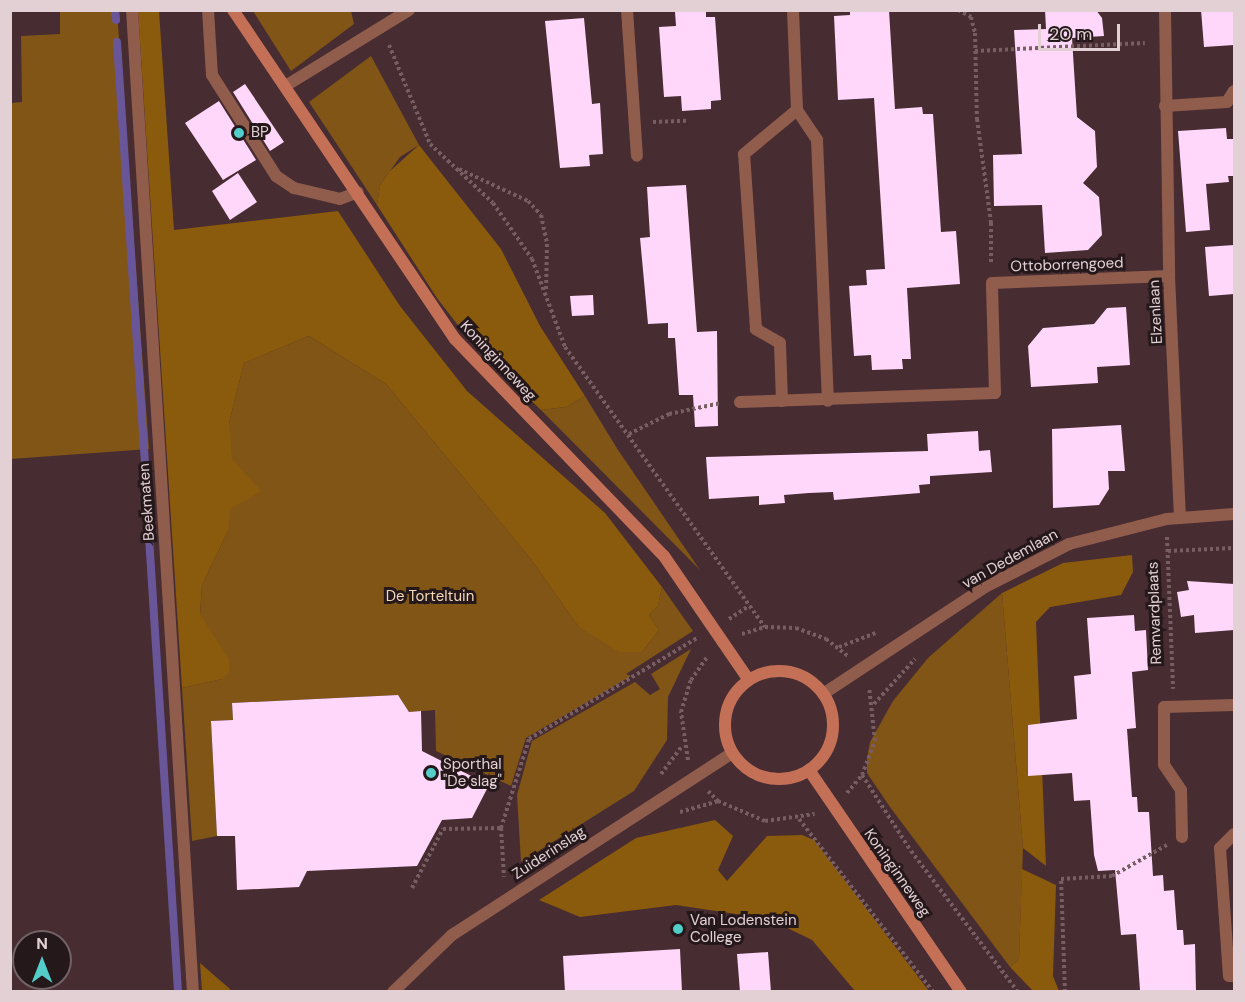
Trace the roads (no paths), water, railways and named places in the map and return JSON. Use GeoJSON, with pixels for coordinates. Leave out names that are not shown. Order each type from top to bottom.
{"type":"FeatureCollection","features":[{"type":"Feature","properties":{"kind":"main road","name":"Koninginneweg"},"geometry":{"type":"LineString","coordinates":[[233,10],[287,85],[455,339],[664,556],[749,680]]}},
{"type":"Feature","properties":{"kind":"main road"},"geometry":{"type":"LineString","coordinates":[[768,672],[789,672],[808,680],[823,694],[833,721],[832,735],[828,748],[809,770],[786,779],[761,776],[732,753],[726,713],[734,694],[749,680],[768,672]]}},
{"type":"Feature","properties":{"kind":"main road","name":"Koninginneweg"},"geometry":{"type":"LineString","coordinates":[[809,770],[961,992]]}},
{"type":"Feature","properties":{"kind":"street","name":"Beekmaten"},"geometry":{"type":"LineString","coordinates":[[132,10],[193,992]]}},
{"type":"Feature","properties":{"kind":"street"},"geometry":{"type":"LineString","coordinates":[[208,10],[212,75],[276,176],[294,188],[340,199],[358,192]]}},
{"type":"Feature","properties":{"kind":"street"},"geometry":{"type":"LineString","coordinates":[[287,85],[409,10]]}},
{"type":"Feature","properties":{"kind":"street"},"geometry":{"type":"LineString","coordinates":[[627,10],[637,156]]}},
{"type":"Feature","properties":{"kind":"street"},"geometry":{"type":"LineString","coordinates":[[793,10],[797,110],[817,140],[828,401]]}},
{"type":"Feature","properties":{"kind":"street","name":"Elzenlaan"},"geometry":{"type":"LineString","coordinates":[[1165,10],[1174,518]]}},
{"type":"Feature","properties":{"kind":"street"},"geometry":{"type":"LineString","coordinates":[[1165,106],[1227,102],[1234,91]]}},
{"type":"Feature","properties":{"kind":"street"},"geometry":{"type":"LineString","coordinates":[[782,401],[780,343],[756,329],[744,154],[797,110]]}},
{"type":"Feature","properties":{"kind":"street","name":"Ottoborrengoed"},"geometry":{"type":"LineString","coordinates":[[740,402],[828,401],[995,393],[992,283],[1169,276]]}},
{"type":"Feature","properties":{"kind":"street","name":"van Dedemlaan"},"geometry":{"type":"LineString","coordinates":[[823,694],[987,586],[1069,544],[1174,518],[1234,514]]}},
{"type":"Feature","properties":{"kind":"street"},"geometry":{"type":"LineString","coordinates":[[1182,837],[1181,790],[1164,765],[1164,707],[1234,705]]}},
{"type":"Feature","properties":{"kind":"street","name":"Zuiderinslag"},"geometry":{"type":"LineString","coordinates":[[393,992],[452,934],[732,753]]}},
{"type":"Feature","properties":{"kind":"street"},"geometry":{"type":"LineString","coordinates":[[1234,834],[1220,848],[1229,976],[1234,976]]}},
{"type":"Feature","properties":{"kind":"waterway"},"geometry":{"type":"LineString","coordinates":[[115,10],[116,20]]}},
{"type":"Feature","properties":{"kind":"waterway"},"geometry":{"type":"LineString","coordinates":[[117,42],[145,461]]}},
{"type":"Feature","properties":{"kind":"waterway"},"geometry":{"type":"LineString","coordinates":[[146,490],[178,992]]}},
{"type":"Feature","properties":{"kind":"place","name":"BP"},"geometry":{"type":"Point","coordinates":[239,133]}},
{"type":"Feature","properties":{"kind":"place","name":"Sporthal \"De slag\""},"geometry":{"type":"Point","coordinates":[431,773]}},
{"type":"Feature","properties":{"kind":"place","name":"Van Lodenstein College"},"geometry":{"type":"Point","coordinates":[678,929]}},
{"type":"Feature","properties":{"kind":"park label","name":"De Torteltuin"},"geometry":{"type":"Point","coordinates":[430,597]}}]}
